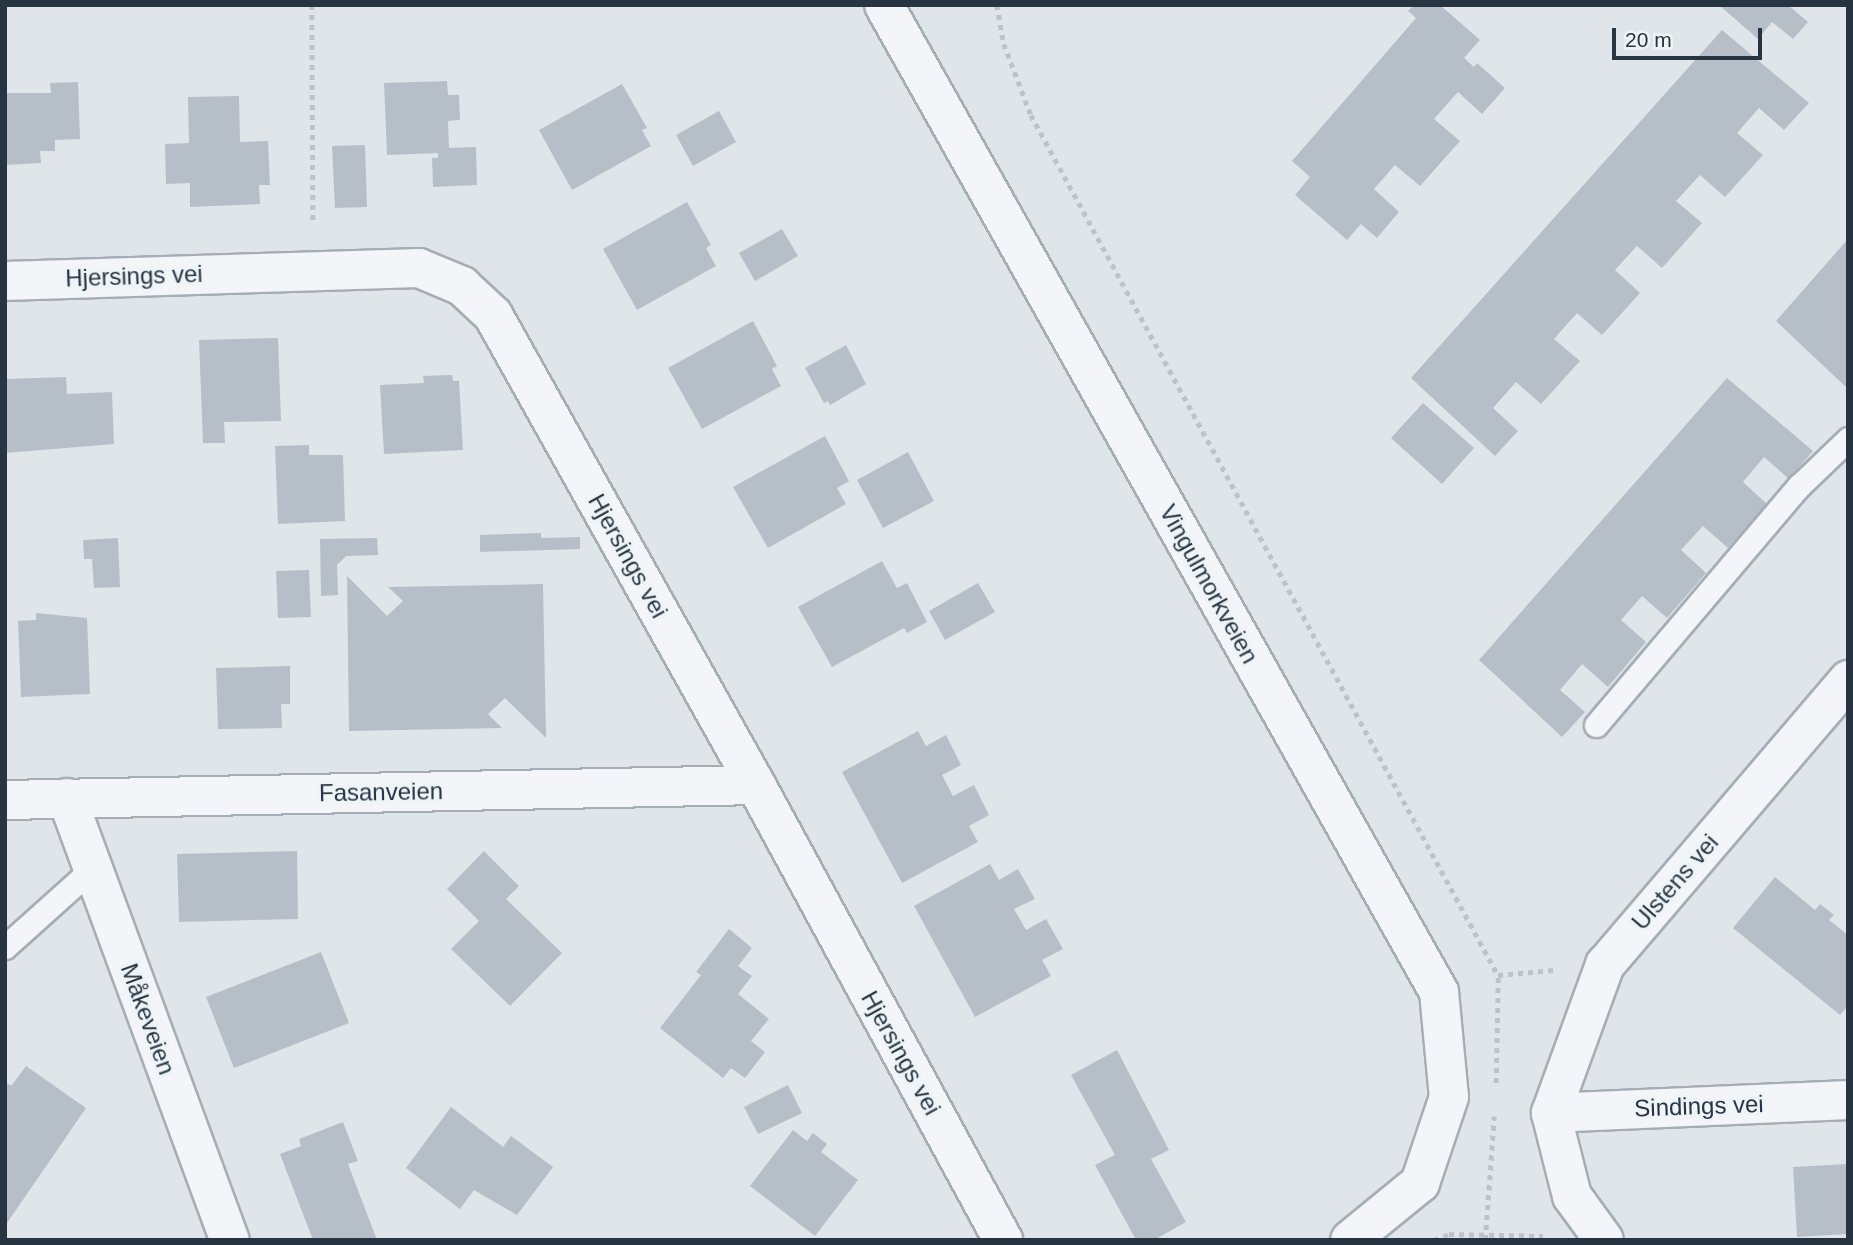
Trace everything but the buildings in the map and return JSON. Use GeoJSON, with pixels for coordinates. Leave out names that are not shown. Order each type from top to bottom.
{"type":"FeatureCollection","features":[{"type":"Feature","properties":{"kind":"street","name":"Vingulmorkveien"},"geometry":{"type":"LineString","coordinates":[[884,5],[1439,992],[1449,1097],[1420,1183],[1350,1240]]}},
{"type":"Feature","properties":{"kind":"street","name":"Hjersings vei"},"geometry":{"type":"LineString","coordinates":[[5,281],[419,268],[462,286],[493,315],[757,785],[1003,1240]]}},
{"type":"Feature","properties":{"kind":"street","name":"Ulstens vei"},"geometry":{"type":"LineString","coordinates":[[1551,1113],[1605,965],[1848,680]]}},
{"type":"Feature","properties":{"kind":"street","name":"Fasanveien"},"geometry":{"type":"LineString","coordinates":[[5,800],[757,785]]}},
{"type":"Feature","properties":{"kind":"street","name":"Måkeveien"},"geometry":{"type":"LineString","coordinates":[[67,798],[230,1240]]}},
{"type":"Feature","properties":{"kind":"street","name":"Sindings vei"},"geometry":{"type":"LineString","coordinates":[[1551,1113],[1848,1100]]}},
{"type":"Feature","properties":{"kind":"street"},"geometry":{"type":"LineString","coordinates":[[1551,1113],[1572,1196],[1604,1240]]}},
{"type":"Feature","properties":{"kind":"lane"},"geometry":{"type":"LineString","coordinates":[[1596,725],[1799,486],[1846,446]]}},
{"type":"Feature","properties":{"kind":"lane"},"geometry":{"type":"LineString","coordinates":[[5,947],[93,868]]}},
{"type":"Feature","properties":{"kind":"path"},"geometry":{"type":"LineString","coordinates":[[312,5],[313,270]]}},
{"type":"Feature","properties":{"kind":"path"},"geometry":{"type":"LineString","coordinates":[[997,5],[1003,44],[1031,115],[1498,975],[1605,965]]}},
{"type":"Feature","properties":{"kind":"path"},"geometry":{"type":"LineString","coordinates":[[1434,1240],[1449,1234],[1557,1236]]}}]}
